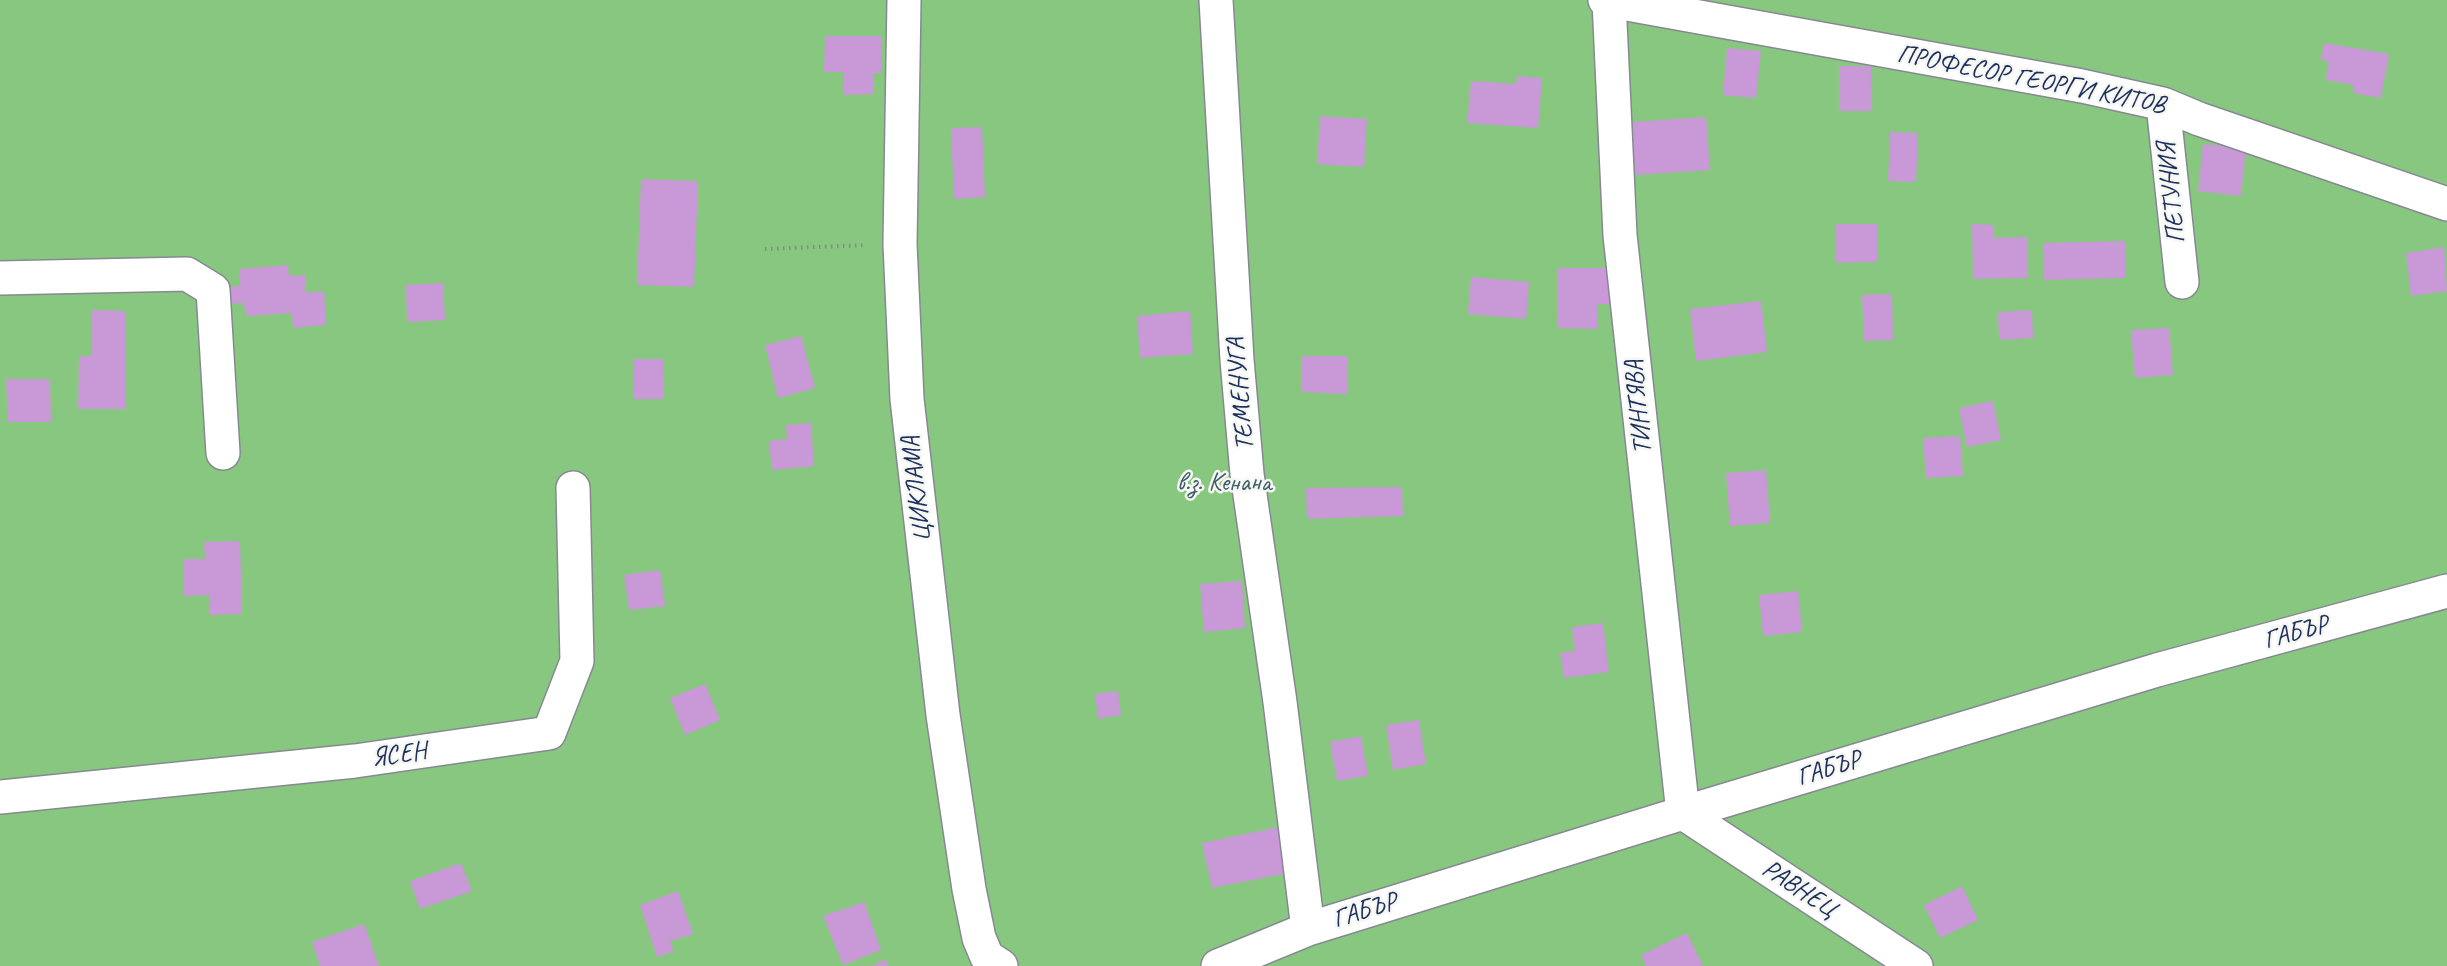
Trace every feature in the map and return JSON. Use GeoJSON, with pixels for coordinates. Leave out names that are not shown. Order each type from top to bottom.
{"type":"FeatureCollection","features":[{"type":"Feature","properties":{"kind":"street","name":"ЦИКЛАМА"},"geometry":{"type":"LineString","coordinates":[[904,0],[900,244],[907,399],[943,715],[979,938],[987,957],[1001,966]]}},
{"type":"Feature","properties":{"kind":"street","name":"ТЕМЕНУГА"},"geometry":{"type":"LineString","coordinates":[[1216,0],[1237,360],[1246,463],[1280,702],[1308,929]]}},
{"type":"Feature","properties":{"kind":"street","name":"ПРОФЕСОР ГЕОРГИ КИТОВ"},"geometry":{"type":"LineString","coordinates":[[1607,1],[2082,86],[2163,104],[2199,119],[2447,204]]}},
{"type":"Feature","properties":{"kind":"street","name":"ТИНТЯВА"},"geometry":{"type":"LineString","coordinates":[[1607,1],[1620,235],[1683,813]]}},
{"type":"Feature","properties":{"kind":"street","name":"ПЕТУНИЯ"},"geometry":{"type":"LineString","coordinates":[[2163,104],[2182,282]]}},
{"type":"Feature","properties":{"kind":"street"},"geometry":{"type":"LineString","coordinates":[[0,278],[188,274],[213,290],[223,453]]}},
{"type":"Feature","properties":{"kind":"street","name":"ЯСЕН"},"geometry":{"type":"LineString","coordinates":[[0,796],[355,761],[549,733],[577,661],[573,488]]}},
{"type":"Feature","properties":{"kind":"street","name":"ГАБЪР"},"geometry":{"type":"LineString","coordinates":[[1218,966],[1308,929],[1683,813],[2157,670],[2447,591]]}},
{"type":"Feature","properties":{"kind":"street","name":"РАВНЕЦ"},"geometry":{"type":"LineString","coordinates":[[1683,813],[1916,966]]}},
{"type":"Feature","properties":{"kind":"path"},"geometry":{"type":"LineString","coordinates":[[765,249],[900,244]]}},
{"type":"Feature","properties":{"kind":"green space","name":"в.з. Кенана"},"geometry":{"type":"Polygon","coordinates":[[[0,0],[2447,0],[2447,966],[0,966],[0,0]]]}},
{"type":"Feature","properties":{"kind":"building"},"geometry":{"type":"Polygon","coordinates":[[[825,36],[881,36],[881,73],[873,73],[873,94],[844,95],[844,72],[824,72],[825,36]]]}},
{"type":"Feature","properties":{"kind":"building"},"geometry":{"type":"Polygon","coordinates":[[[2324,43],[2389,54],[2381,98],[2353,93],[2354,85],[2326,80],[2329,62],[2321,60],[2324,43]]]}},
{"type":"Feature","properties":{"kind":"building"},"geometry":{"type":"Polygon","coordinates":[[[1727,48],[1761,51],[1756,98],[1723,95],[1727,48]]]}},
{"type":"Feature","properties":{"kind":"building"},"geometry":{"type":"Polygon","coordinates":[[[1839,66],[1871,66],[1872,111],[1839,111],[1839,66]]]}},
{"type":"Feature","properties":{"kind":"building"},"geometry":{"type":"Polygon","coordinates":[[[1517,76],[1542,78],[1538,128],[1467,123],[1471,81],[1516,84],[1517,76]]]}},
{"type":"Feature","properties":{"kind":"building"},"geometry":{"type":"Polygon","coordinates":[[[1320,116],[1367,119],[1364,167],[1317,164],[1320,116]]]}},
{"type":"Feature","properties":{"kind":"building"},"geometry":{"type":"Polygon","coordinates":[[[1706,117],[1710,170],[1635,175],[1632,122],[1706,117]]]}},
{"type":"Feature","properties":{"kind":"building"},"geometry":{"type":"Polygon","coordinates":[[[982,127],[985,197],[954,199],[951,128],[982,127]]]}},
{"type":"Feature","properties":{"kind":"building"},"geometry":{"type":"Polygon","coordinates":[[[1890,132],[1918,133],[1916,182],[1888,181],[1890,132]]]}},
{"type":"Feature","properties":{"kind":"building"},"geometry":{"type":"Polygon","coordinates":[[[2203,144],[2246,148],[2241,196],[2198,191],[2203,144]]]}},
{"type":"Feature","properties":{"kind":"building"},"geometry":{"type":"Polygon","coordinates":[[[641,179],[698,181],[694,287],[637,285],[641,179]]]}},
{"type":"Feature","properties":{"kind":"building"},"geometry":{"type":"Polygon","coordinates":[[[1836,224],[1877,224],[1877,262],[1835,263],[1836,224]]]}},
{"type":"Feature","properties":{"kind":"building"},"geometry":{"type":"Polygon","coordinates":[[[1972,224],[1993,225],[1993,238],[2027,237],[2028,278],[1973,279],[1972,224]]]}},
{"type":"Feature","properties":{"kind":"building"},"geometry":{"type":"Polygon","coordinates":[[[2125,241],[2125,278],[2044,280],[2043,243],[2125,241]]]}},
{"type":"Feature","properties":{"kind":"building"},"geometry":{"type":"Polygon","coordinates":[[[2444,247],[2447,291],[2411,296],[2406,253],[2444,247]]]}},
{"type":"Feature","properties":{"kind":"building"},"geometry":{"type":"Polygon","coordinates":[[[288,265],[289,276],[305,275],[306,293],[324,291],[326,325],[293,328],[292,313],[247,316],[243,303],[228,304],[227,287],[240,286],[239,269],[288,265]]]}},
{"type":"Feature","properties":{"kind":"building"},"geometry":{"type":"Polygon","coordinates":[[[1558,268],[1609,268],[1609,304],[1598,304],[1597,329],[1557,328],[1558,268]]]}},
{"type":"Feature","properties":{"kind":"building"},"geometry":{"type":"Polygon","coordinates":[[[1471,277],[1529,282],[1526,319],[1468,314],[1471,277]]]}},
{"type":"Feature","properties":{"kind":"building"},"geometry":{"type":"Polygon","coordinates":[[[443,283],[445,320],[407,322],[406,285],[443,283]]]}},
{"type":"Feature","properties":{"kind":"building"},"geometry":{"type":"Polygon","coordinates":[[[1892,294],[1893,340],[1864,341],[1862,295],[1892,294]]]}},
{"type":"Feature","properties":{"kind":"building"},"geometry":{"type":"Polygon","coordinates":[[[1761,301],[1767,352],[1696,361],[1690,309],[1761,301]]]}},
{"type":"Feature","properties":{"kind":"building"},"geometry":{"type":"Polygon","coordinates":[[[92,310],[126,311],[126,409],[78,409],[79,356],[92,356],[92,310]]]}},
{"type":"Feature","properties":{"kind":"building"},"geometry":{"type":"Polygon","coordinates":[[[2032,310],[2033,338],[1999,340],[1998,312],[2032,310]]]}},
{"type":"Feature","properties":{"kind":"building"},"geometry":{"type":"Polygon","coordinates":[[[1190,311],[1193,354],[1140,358],[1137,316],[1190,311]]]}},
{"type":"Feature","properties":{"kind":"building"},"geometry":{"type":"Polygon","coordinates":[[[2169,328],[2173,375],[2135,378],[2131,330],[2169,328]]]}},
{"type":"Feature","properties":{"kind":"building"},"geometry":{"type":"Polygon","coordinates":[[[801,336],[815,388],[778,398],[765,345],[801,336]]]}},
{"type":"Feature","properties":{"kind":"building"},"geometry":{"type":"Polygon","coordinates":[[[1302,356],[1348,356],[1347,394],[1301,392],[1302,356]]]}},
{"type":"Feature","properties":{"kind":"building"},"geometry":{"type":"Polygon","coordinates":[[[633,359],[663,359],[664,399],[634,399],[633,359]]]}},
{"type":"Feature","properties":{"kind":"building"},"geometry":{"type":"Polygon","coordinates":[[[6,379],[50,379],[51,422],[8,422],[6,379]]]}},
{"type":"Feature","properties":{"kind":"building"},"geometry":{"type":"Polygon","coordinates":[[[1993,401],[2001,440],[1967,447],[1959,408],[1993,401]]]}},
{"type":"Feature","properties":{"kind":"building"},"geometry":{"type":"Polygon","coordinates":[[[811,423],[814,466],[772,470],[769,441],[787,439],[786,425],[811,423]]]}},
{"type":"Feature","properties":{"kind":"building"},"geometry":{"type":"Polygon","coordinates":[[[1960,436],[1963,476],[1926,478],[1923,438],[1960,436]]]}},
{"type":"Feature","properties":{"kind":"building"},"geometry":{"type":"Polygon","coordinates":[[[1766,470],[1770,523],[1730,526],[1726,473],[1766,470]]]}},
{"type":"Feature","properties":{"kind":"building"},"geometry":{"type":"Polygon","coordinates":[[[1402,487],[1403,516],[1307,519],[1306,488],[1402,487]]]}},
{"type":"Feature","properties":{"kind":"building"},"geometry":{"type":"Polygon","coordinates":[[[240,541],[242,614],[209,615],[209,595],[184,596],[183,559],[205,559],[204,542],[240,541]]]}},
{"type":"Feature","properties":{"kind":"building"},"geometry":{"type":"Polygon","coordinates":[[[660,570],[665,606],[629,610],[624,575],[660,570]]]}},
{"type":"Feature","properties":{"kind":"building"},"geometry":{"type":"Polygon","coordinates":[[[1242,581],[1245,628],[1204,632],[1200,584],[1242,581]]]}},
{"type":"Feature","properties":{"kind":"building"},"geometry":{"type":"Polygon","coordinates":[[[1798,591],[1802,632],[1763,636],[1759,595],[1798,591]]]}},
{"type":"Feature","properties":{"kind":"building"},"geometry":{"type":"Polygon","coordinates":[[[1603,623],[1609,672],[1564,678],[1560,653],[1575,651],[1572,627],[1603,623]]]}},
{"type":"Feature","properties":{"kind":"building"},"geometry":{"type":"Polygon","coordinates":[[[705,684],[720,720],[685,735],[670,698],[705,684]]]}},
{"type":"Feature","properties":{"kind":"building"},"geometry":{"type":"Polygon","coordinates":[[[1118,691],[1121,715],[1098,719],[1095,694],[1118,691]]]}},
{"type":"Feature","properties":{"kind":"building"},"geometry":{"type":"Polygon","coordinates":[[[1419,720],[1426,764],[1393,770],[1386,725],[1419,720]]]}},
{"type":"Feature","properties":{"kind":"building"},"geometry":{"type":"Polygon","coordinates":[[[1361,736],[1368,776],[1337,781],[1330,742],[1361,736]]]}},
{"type":"Feature","properties":{"kind":"building"},"geometry":{"type":"Polygon","coordinates":[[[1284,826],[1293,872],[1212,888],[1202,843],[1284,826]]]}},
{"type":"Feature","properties":{"kind":"building"},"geometry":{"type":"Polygon","coordinates":[[[461,863],[472,891],[420,909],[410,881],[461,863]]]}},
{"type":"Feature","properties":{"kind":"building"},"geometry":{"type":"Polygon","coordinates":[[[1962,886],[1978,920],[1940,938],[1924,905],[1962,886]]]}},
{"type":"Feature","properties":{"kind":"building"},"geometry":{"type":"Polygon","coordinates":[[[678,891],[693,934],[670,941],[674,951],[657,957],[640,905],[678,891]]]}},
{"type":"Feature","properties":{"kind":"building"},"geometry":{"type":"Polygon","coordinates":[[[864,902],[881,950],[843,965],[823,916],[864,902]]]}},
{"type":"Feature","properties":{"kind":"building"},"geometry":{"type":"Polygon","coordinates":[[[364,924],[379,966],[320,966],[312,942],[364,924]]]}},
{"type":"Feature","properties":{"kind":"building"},"geometry":{"type":"Polygon","coordinates":[[[1687,933],[1703,966],[1646,966],[1641,955],[1687,933]]]}},
{"type":"Feature","properties":{"kind":"building"},"geometry":{"type":"Polygon","coordinates":[[[886,959],[888,966],[872,966],[886,959]]]}}]}
